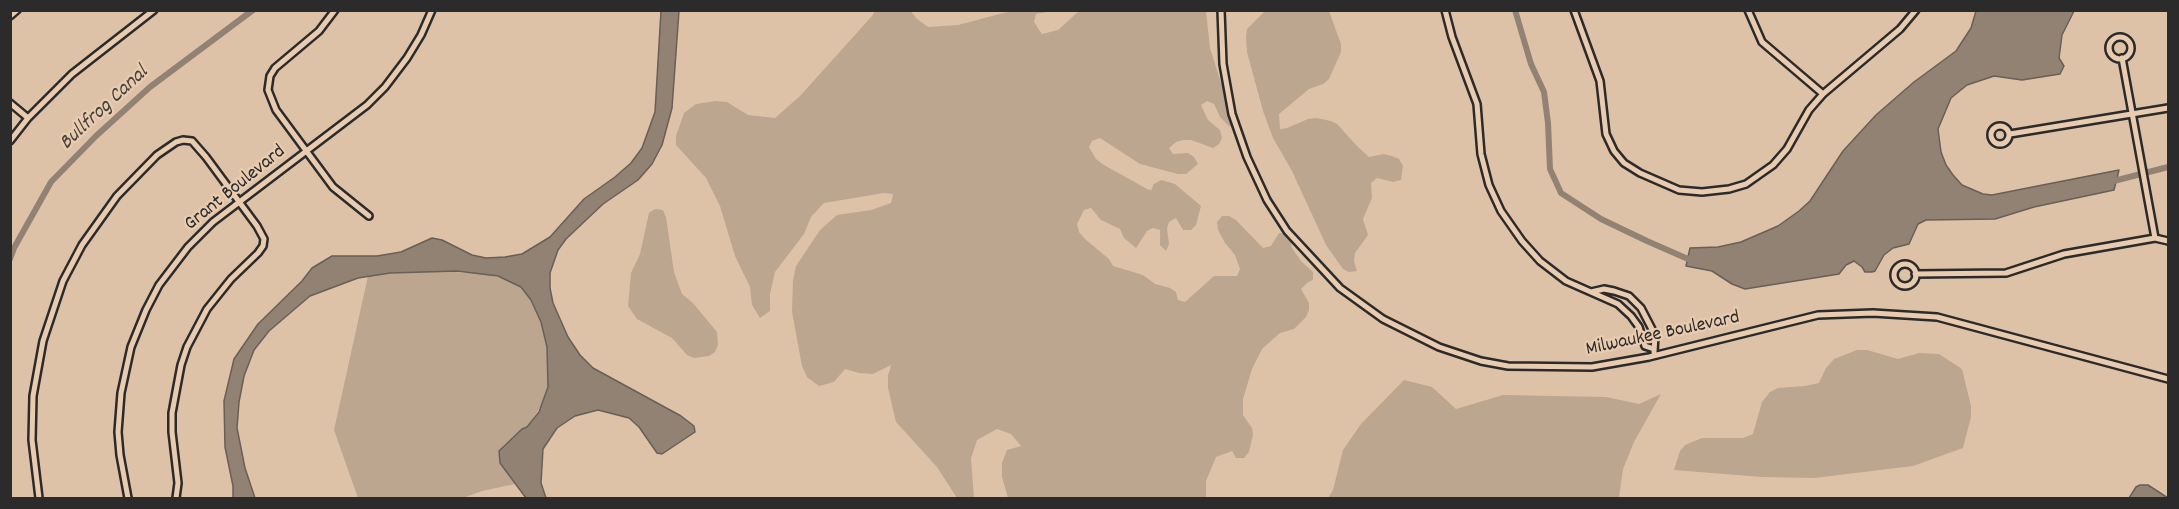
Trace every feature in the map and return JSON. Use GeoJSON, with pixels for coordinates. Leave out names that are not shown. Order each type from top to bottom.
{"type":"FeatureCollection","features":[{"type":"Feature","properties":{"kind":"street"},"geometry":{"type":"LineString","coordinates":[[10,16],[16,10]]}},
{"type":"Feature","properties":{"kind":"street"},"geometry":{"type":"LineString","coordinates":[[10,141],[28,118],[72,74],[154,10]]}},
{"type":"Feature","properties":{"kind":"street"},"geometry":{"type":"LineString","coordinates":[[334,10],[319,31],[275,68],[268,83],[268,90],[272,103],[333,187],[369,216]]}},
{"type":"Feature","properties":{"kind":"street","name":"Grant Boulevard"},"geometry":{"type":"LineString","coordinates":[[128,498],[120,455],[119,410],[124,372],[136,333],[159,285],[176,261],[205,230],[357,114],[385,87],[422,35],[432,10]]}},
{"type":"Feature","properties":{"kind":"street","name":"Milwaukee Boulevard"},"geometry":{"type":"LineString","coordinates":[[1221,10],[1223,64],[1232,114],[1247,157],[1267,200],[1287,231],[1340,288],[1383,319],[1439,347],[1499,364],[1546,368],[1592,368],[1818,315],[1873,313],[1937,317],[2169,379]]}},
{"type":"Feature","properties":{"kind":"street"},"geometry":{"type":"LineString","coordinates":[[1445,10],[1455,46],[1477,104],[1481,154],[1489,185],[1501,211],[1522,241],[1540,261],[1566,281],[1618,304],[1632,316],[1639,327],[1645,346],[1654,353]]}},
{"type":"Feature","properties":{"kind":"street"},"geometry":{"type":"LineString","coordinates":[[1574,10],[1600,81],[1609,143],[1619,158],[1629,167],[1679,190],[1702,192],[1718,191],[1746,184],[1759,177],[1787,149],[1809,110],[1823,94],[1900,29],[1916,10]]}},
{"type":"Feature","properties":{"kind":"street"},"geometry":{"type":"LineString","coordinates":[[1748,10],[1762,42],[1823,94]]}},
{"type":"Feature","properties":{"kind":"street"},"geometry":{"type":"LineString","coordinates":[[2117,37],[2124,38],[2130,46],[2129,53],[2122,58],[2113,56],[2109,51],[2111,41],[2117,37]]}},
{"type":"Feature","properties":{"kind":"street"},"geometry":{"type":"LineString","coordinates":[[2122,58],[2155,238]]}},
{"type":"Feature","properties":{"kind":"street"},"geometry":{"type":"LineString","coordinates":[[10,103],[28,118]]}},
{"type":"Feature","properties":{"kind":"street"},"geometry":{"type":"LineString","coordinates":[[2010,134],[2169,108]]}},
{"type":"Feature","properties":{"kind":"street"},"geometry":{"type":"LineString","coordinates":[[39,498],[34,470],[32,412],[36,372],[43,341],[63,281],[82,245],[117,196],[150,162],[168,147],[183,140],[192,141],[197,146],[240,202],[262,232],[263,246],[231,279],[207,309],[192,337],[181,365],[173,401],[171,432],[178,483],[176,498]]}},
{"type":"Feature","properties":{"kind":"street"},"geometry":{"type":"LineString","coordinates":[[1915,274],[2006,273],[2064,254],[2155,238],[2169,241]]}},
{"type":"Feature","properties":{"kind":"street"},"geometry":{"type":"LineString","coordinates":[[1904,264],[1913,268],[1915,274],[1911,283],[1904,285],[1898,283],[1894,277],[1895,270],[1904,264]]}},
{"type":"Feature","properties":{"kind":"street"},"geometry":{"type":"LineString","coordinates":[[1589,292],[1604,289],[1629,296],[1641,308],[1656,335],[1654,353]]}},
{"type":"Feature","properties":{"kind":"street"},"geometry":{"type":"LineString","coordinates":[[1632,316],[1641,308]]}},
{"type":"Feature","properties":{"kind":"shaded area"},"geometry":{"type":"Polygon","coordinates":[[[1266,10],[1329,11],[1341,44],[1341,52],[1329,79],[1309,89],[1279,114],[1280,129],[1308,119],[1331,121],[1337,124],[1369,157],[1384,154],[1392,156],[1399,159],[1403,166],[1401,180],[1393,182],[1377,178],[1371,183],[1372,198],[1363,219],[1368,235],[1355,253],[1354,261],[1357,271],[1349,272],[1343,269],[1326,245],[1292,171],[1273,138],[1263,111],[1247,52],[1246,37],[1247,29],[1266,10]]]}},
{"type":"Feature","properties":{"kind":"shaded area"},"geometry":{"type":"Polygon","coordinates":[[[661,11],[679,11],[672,108],[662,145],[652,164],[638,180],[603,204],[566,239],[558,250],[550,273],[550,288],[553,303],[568,337],[580,355],[593,368],[681,416],[694,426],[695,432],[662,454],[657,453],[639,427],[629,418],[598,410],[575,416],[557,428],[543,449],[541,483],[546,498],[526,498],[500,463],[499,451],[527,427],[539,412],[548,387],[547,347],[541,322],[531,300],[521,287],[498,276],[457,271],[390,273],[358,278],[310,296],[269,331],[254,350],[244,376],[237,428],[245,468],[255,498],[233,498],[233,486],[225,447],[224,401],[234,359],[258,324],[302,281],[312,268],[332,256],[377,256],[401,252],[432,238],[442,240],[472,255],[486,258],[505,257],[522,254],[550,237],[584,199],[631,163],[642,148],[655,112],[661,11]]]}},
{"type":"Feature","properties":{"kind":"shaded area"},"geometry":{"type":"Polygon","coordinates":[[[875,11],[911,11],[928,27],[958,25],[1011,11],[1053,11],[1036,14],[1034,22],[1042,34],[1058,30],[1079,11],[1206,11],[1210,48],[1233,121],[1230,127],[1220,117],[1214,104],[1207,101],[1201,105],[1208,120],[1220,130],[1222,138],[1219,144],[1213,148],[1191,140],[1183,140],[1169,148],[1173,154],[1188,153],[1194,157],[1198,164],[1186,174],[1140,164],[1100,138],[1092,141],[1089,147],[1096,159],[1104,165],[1147,189],[1151,190],[1154,184],[1161,180],[1175,184],[1201,206],[1196,225],[1191,230],[1183,230],[1176,218],[1169,222],[1167,229],[1169,244],[1166,251],[1160,245],[1160,230],[1153,228],[1147,231],[1136,248],[1124,238],[1120,229],[1101,220],[1091,208],[1084,210],[1077,224],[1079,232],[1085,239],[1109,259],[1113,266],[1143,275],[1155,284],[1170,288],[1176,292],[1178,300],[1185,302],[1214,276],[1237,276],[1240,269],[1235,255],[1218,230],[1217,222],[1222,216],[1229,216],[1236,220],[1263,248],[1271,246],[1279,233],[1287,234],[1292,248],[1313,272],[1313,280],[1301,289],[1309,303],[1306,317],[1294,329],[1280,333],[1262,349],[1252,369],[1243,399],[1243,415],[1252,428],[1253,435],[1249,452],[1244,458],[1236,458],[1232,451],[1216,457],[1206,481],[1206,498],[1008,498],[1002,477],[1002,463],[1007,450],[1021,446],[1011,434],[997,429],[977,440],[971,458],[974,498],[957,498],[937,467],[896,422],[888,388],[891,365],[873,374],[845,369],[834,382],[819,386],[807,377],[802,366],[792,312],[796,266],[820,230],[837,215],[871,210],[891,203],[893,194],[884,193],[824,203],[811,217],[804,234],[775,272],[770,294],[770,311],[760,318],[752,305],[750,287],[735,256],[720,206],[706,178],[676,145],[676,136],[684,113],[696,104],[716,101],[727,102],[748,115],[775,118],[800,96],[875,11]]]}},
{"type":"Feature","properties":{"kind":"shaded area"},"geometry":{"type":"Polygon","coordinates":[[[1976,11],[2074,11],[2062,35],[2059,58],[2064,66],[2060,74],[2022,80],[1994,76],[1967,85],[1951,98],[1938,129],[1941,152],[1953,175],[1962,185],[1983,194],[1992,195],[2119,170],[2114,190],[2034,207],[1995,219],[1926,220],[1918,224],[1909,244],[1893,248],[1884,255],[1875,271],[1872,272],[1865,272],[1854,261],[1846,265],[1839,274],[1745,289],[1732,284],[1712,271],[1686,266],[1690,248],[1718,247],[1741,242],[1778,226],[1799,211],[1810,201],[1843,151],[1876,115],[1914,82],[1956,51],[1971,28],[1976,11]]]}},
{"type":"Feature","properties":{"kind":"shaded area"},"geometry":{"type":"Polygon","coordinates":[[[655,209],[663,210],[666,217],[674,272],[682,294],[693,303],[717,332],[718,345],[715,352],[709,356],[694,358],[687,355],[672,338],[637,319],[628,306],[631,273],[640,254],[649,213],[655,209]]]}},
{"type":"Feature","properties":{"kind":"shaded area"},"geometry":{"type":"Polygon","coordinates":[[[439,271],[485,274],[509,280],[521,287],[531,300],[541,322],[547,347],[548,387],[544,402],[527,427],[503,446],[500,463],[515,484],[482,491],[463,498],[358,498],[334,430],[368,276],[439,271]]]}},
{"type":"Feature","properties":{"kind":"shaded area"},"geometry":{"type":"Polygon","coordinates":[[[1857,350],[1867,350],[1898,359],[1919,353],[1939,354],[1962,369],[1971,406],[1971,417],[1963,448],[1913,466],[1814,478],[1762,477],[1674,470],[1680,451],[1685,445],[1702,438],[1743,438],[1753,434],[1762,402],[1770,392],[1778,388],[1819,383],[1826,368],[1834,359],[1857,350]]]}},
{"type":"Feature","properties":{"kind":"shaded area"},"geometry":{"type":"Polygon","coordinates":[[[1404,380],[1432,387],[1456,409],[1503,395],[1606,397],[1639,404],[1661,394],[1634,442],[1623,469],[1619,498],[1328,498],[1333,490],[1343,450],[1361,424],[1404,380]]]}},
{"type":"Feature","properties":{"kind":"shaded area"},"geometry":{"type":"Polygon","coordinates":[[[2140,485],[2148,485],[2168,498],[2129,498],[2140,485]]]}},
{"type":"Feature","properties":{"kind":"waterway","name":"Bullfrog Canal"},"geometry":{"type":"LineString","coordinates":[[10,259],[51,182],[96,136],[150,87],[253,10]]}},
{"type":"Feature","properties":{"kind":"waterway"},"geometry":{"type":"LineString","coordinates":[[1515,10],[1531,64],[1544,92],[1550,169],[1561,193],[1601,219],[1647,241],[1688,259],[1696,257]]}},
{"type":"Feature","properties":{"kind":"waterway"},"geometry":{"type":"LineString","coordinates":[[2110,182],[2168,167]]}}]}
